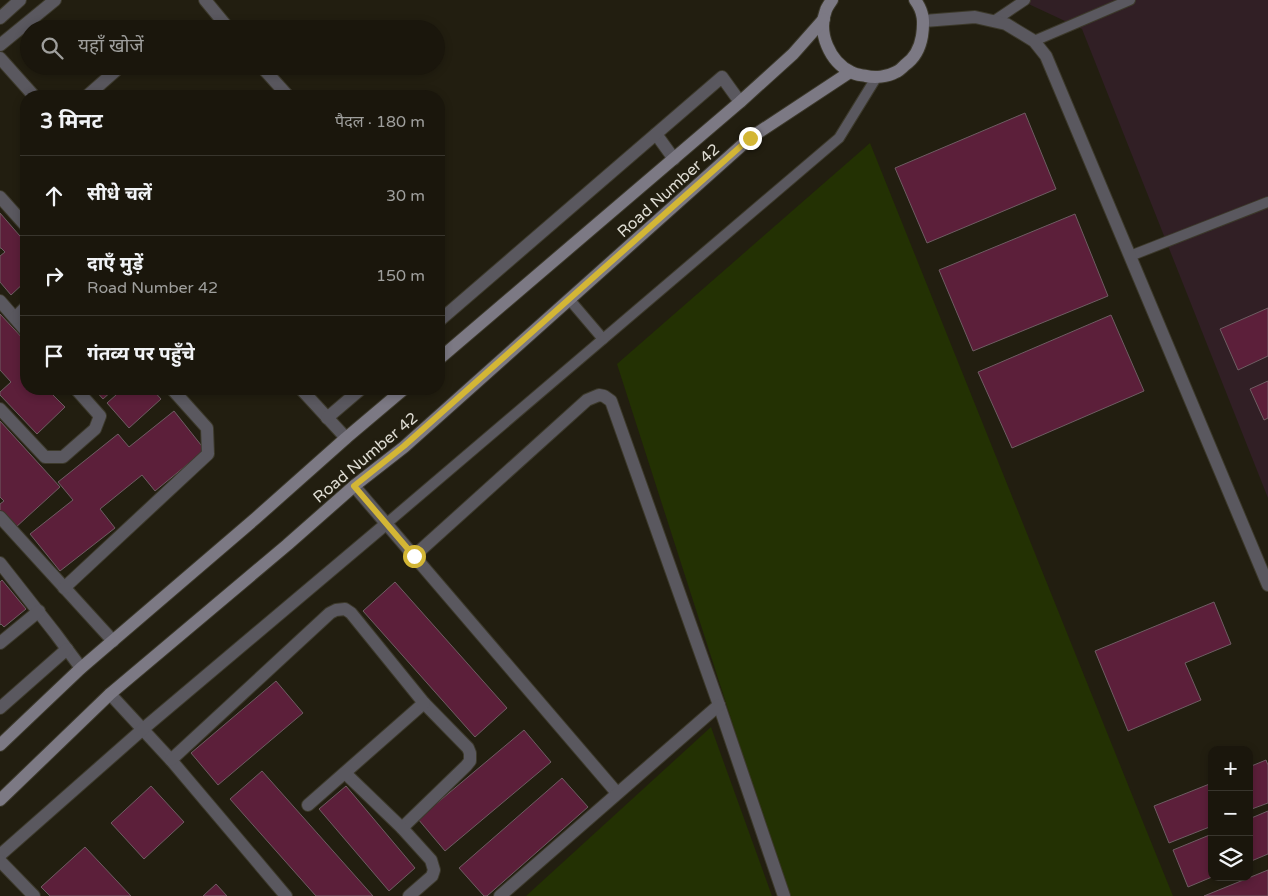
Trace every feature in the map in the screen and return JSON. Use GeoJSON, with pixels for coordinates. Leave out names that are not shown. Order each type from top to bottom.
{"type":"FeatureCollection","features":[{"type":"Feature","properties":{"kind":"main road"},"geometry":{"type":"LineString","coordinates":[[832,0],[826,10],[824,19],[823,32],[828,49],[842,67],[850,72],[876,78],[895,73],[912,60],[921,44],[924,21],[915,0]]}},
{"type":"Feature","properties":{"kind":"main road","name":"Road Number 42"},"geometry":{"type":"LineString","coordinates":[[445,355],[740,102],[793,54],[824,19]]}},
{"type":"Feature","properties":{"kind":"main road","name":"Road Number 42"},"geometry":{"type":"LineString","coordinates":[[0,800],[110,694],[280,552],[354,486],[404,446],[750,138],[850,72]]}},
{"type":"Feature","properties":{"kind":"main road","name":"Road Number 42"},"geometry":{"type":"LineString","coordinates":[[0,745],[81,668],[397,395]]}},
{"type":"Feature","properties":{"kind":"street"},"geometry":{"type":"LineString","coordinates":[[0,18],[20,0]]}},
{"type":"Feature","properties":{"kind":"street"},"geometry":{"type":"LineString","coordinates":[[31,20],[55,0]]}},
{"type":"Feature","properties":{"kind":"street"},"geometry":{"type":"LineString","coordinates":[[205,0],[222,20]]}},
{"type":"Feature","properties":{"kind":"street"},"geometry":{"type":"LineString","coordinates":[[924,21],[975,17],[1006,24],[1034,41],[1046,56],[1268,585]]}},
{"type":"Feature","properties":{"kind":"street"},"geometry":{"type":"LineString","coordinates":[[0,45],[20,29]]}},
{"type":"Feature","properties":{"kind":"street"},"geometry":{"type":"LineString","coordinates":[[0,58],[29,90]]}},
{"type":"Feature","properties":{"kind":"street"},"geometry":{"type":"LineString","coordinates":[[94,90],[111,75]]}},
{"type":"Feature","properties":{"kind":"street"},"geometry":{"type":"LineString","coordinates":[[269,75],[283,90]]}},
{"type":"Feature","properties":{"kind":"street"},"geometry":{"type":"LineString","coordinates":[[445,316],[722,77],[740,102]]}},
{"type":"Feature","properties":{"kind":"street"},"geometry":{"type":"LineString","coordinates":[[656,134],[674,158]]}},
{"type":"Feature","properties":{"kind":"street"},"geometry":{"type":"LineString","coordinates":[[0,197],[20,219]]}},
{"type":"Feature","properties":{"kind":"street"},"geometry":{"type":"LineString","coordinates":[[0,301],[20,324]]}},
{"type":"Feature","properties":{"kind":"street"},"geometry":{"type":"LineString","coordinates":[[15,318],[20,313]]}},
{"type":"Feature","properties":{"kind":"street"},"geometry":{"type":"LineString","coordinates":[[0,409],[45,457],[63,457],[95,429],[100,416],[81,395]]}},
{"type":"Feature","properties":{"kind":"street"},"geometry":{"type":"LineString","coordinates":[[64,588],[208,454],[207,428],[177,395]]}},
{"type":"Feature","properties":{"kind":"street"},"geometry":{"type":"LineString","coordinates":[[306,395],[346,438]]}},
{"type":"Feature","properties":{"kind":"street"},"geometry":{"type":"LineString","coordinates":[[327,418],[354,395]]}},
{"type":"Feature","properties":{"kind":"street"},"geometry":{"type":"LineString","coordinates":[[414,556],[587,400],[599,395],[611,401],[720,705],[784,896]]}},
{"type":"Feature","properties":{"kind":"street"},"geometry":{"type":"LineString","coordinates":[[354,486],[618,793]]}},
{"type":"Feature","properties":{"kind":"street"},"geometry":{"type":"LineString","coordinates":[[0,517],[113,641]]}},
{"type":"Feature","properties":{"kind":"street"},"geometry":{"type":"LineString","coordinates":[[0,855],[142,729],[386,524]]}},
{"type":"Feature","properties":{"kind":"street"},"geometry":{"type":"LineString","coordinates":[[0,563],[39,611],[81,668]]}},
{"type":"Feature","properties":{"kind":"street"},"geometry":{"type":"LineString","coordinates":[[171,760],[330,613],[345,608],[424,703],[468,748],[470,753],[470,761],[402,828]]}},
{"type":"Feature","properties":{"kind":"street"},"geometry":{"type":"LineString","coordinates":[[0,642],[39,611]]}},
{"type":"Feature","properties":{"kind":"street"},"geometry":{"type":"LineString","coordinates":[[0,708],[67,649]]}},
{"type":"Feature","properties":{"kind":"street"},"geometry":{"type":"LineString","coordinates":[[110,694],[171,760],[286,896]]}},
{"type":"Feature","properties":{"kind":"street"},"geometry":{"type":"LineString","coordinates":[[308,805],[424,703]]}},
{"type":"Feature","properties":{"kind":"street"},"geometry":{"type":"LineString","coordinates":[[500,896],[720,705]]}},
{"type":"Feature","properties":{"kind":"street"},"geometry":{"type":"LineString","coordinates":[[345,773],[402,828],[430,860],[434,870],[432,876],[409,896]]}},
{"type":"Feature","properties":{"kind":"street"},"geometry":{"type":"LineString","coordinates":[[0,861],[34,896]]}},
{"type":"Feature","properties":{"kind":"lane"},"geometry":{"type":"LineString","coordinates":[[994,21],[1025,0]]}},
{"type":"Feature","properties":{"kind":"lane"},"geometry":{"type":"LineString","coordinates":[[1034,41],[1130,0]]}},
{"type":"Feature","properties":{"kind":"lane"},"geometry":{"type":"LineString","coordinates":[[386,524],[839,138],[876,78]]}},
{"type":"Feature","properties":{"kind":"lane"},"geometry":{"type":"LineString","coordinates":[[1130,256],[1268,202]]}},
{"type":"Feature","properties":{"kind":"lane"},"geometry":{"type":"LineString","coordinates":[[569,299],[603,339]]}},
{"type":"Feature","properties":{"kind":"shaded area"},"geometry":{"type":"Polygon","coordinates":[[[1020,0],[1268,0],[1268,498],[1082,29],[1020,0]]]}},
{"type":"Feature","properties":{"kind":"green space"},"geometry":{"type":"Polygon","coordinates":[[[870,143],[1173,896],[788,896],[617,364],[870,143]]]}},
{"type":"Feature","properties":{"kind":"green space"},"geometry":{"type":"Polygon","coordinates":[[[711,727],[772,896],[526,896],[711,727]]]}},
{"type":"Feature","properties":{"kind":"building"},"geometry":{"type":"Polygon","coordinates":[[[1025,113],[1056,189],[927,243],[895,168],[1025,113]]]}},
{"type":"Feature","properties":{"kind":"building"},"geometry":{"type":"Polygon","coordinates":[[[0,213],[20,236],[20,287],[11,295],[0,282],[0,256],[5,252],[0,248],[0,213]]]}},
{"type":"Feature","properties":{"kind":"building"},"geometry":{"type":"Polygon","coordinates":[[[1075,214],[1108,296],[973,351],[939,270],[1075,214]]]}},
{"type":"Feature","properties":{"kind":"building"},"geometry":{"type":"Polygon","coordinates":[[[1268,308],[1268,356],[1238,370],[1220,329],[1268,308]]]}},
{"type":"Feature","properties":{"kind":"building"},"geometry":{"type":"Polygon","coordinates":[[[0,314],[20,336],[20,395],[53,395],[65,407],[37,434],[0,395],[0,392],[11,382],[0,370],[0,314]]]}},
{"type":"Feature","properties":{"kind":"building"},"geometry":{"type":"Polygon","coordinates":[[[1111,315],[1144,391],[1012,448],[978,372],[1111,315]]]}},
{"type":"Feature","properties":{"kind":"building"},"geometry":{"type":"Polygon","coordinates":[[[1268,381],[1268,418],[1264,420],[1250,389],[1268,381]]]}},
{"type":"Feature","properties":{"kind":"building"},"geometry":{"type":"Polygon","coordinates":[[[99,395],[107,395],[103,399],[99,395]]]}},
{"type":"Feature","properties":{"kind":"building"},"geometry":{"type":"Polygon","coordinates":[[[116,395],[157,395],[161,399],[129,428],[107,403],[116,395]]]}},
{"type":"Feature","properties":{"kind":"building"},"geometry":{"type":"Polygon","coordinates":[[[174,411],[205,450],[155,491],[142,475],[100,509],[115,528],[60,571],[30,534],[73,500],[58,482],[118,434],[129,447],[174,411]]]}},
{"type":"Feature","properties":{"kind":"building"},"geometry":{"type":"Polygon","coordinates":[[[0,421],[60,487],[15,528],[0,511],[0,504],[4,501],[0,497],[0,421]]]}},
{"type":"Feature","properties":{"kind":"building"},"geometry":{"type":"Polygon","coordinates":[[[2,580],[26,609],[4,627],[0,625],[0,582],[2,580]]]}},
{"type":"Feature","properties":{"kind":"building"},"geometry":{"type":"Polygon","coordinates":[[[395,582],[507,708],[475,737],[363,611],[395,582]]]}},
{"type":"Feature","properties":{"kind":"building"},"geometry":{"type":"Polygon","coordinates":[[[1214,602],[1231,644],[1185,663],[1201,700],[1128,731],[1095,651],[1214,602]]]}},
{"type":"Feature","properties":{"kind":"building"},"geometry":{"type":"Polygon","coordinates":[[[276,681],[303,713],[218,785],[191,753],[276,681]]]}},
{"type":"Feature","properties":{"kind":"building"},"geometry":{"type":"Polygon","coordinates":[[[524,730],[551,762],[445,851],[418,819],[524,730]]]}},
{"type":"Feature","properties":{"kind":"building"},"geometry":{"type":"Polygon","coordinates":[[[1266,760],[1268,765],[1268,803],[1253,809],[1253,791],[1253,765],[1266,760]]]}},
{"type":"Feature","properties":{"kind":"building"},"geometry":{"type":"Polygon","coordinates":[[[262,771],[373,896],[316,896],[230,799],[262,771]]]}},
{"type":"Feature","properties":{"kind":"building"},"geometry":{"type":"Polygon","coordinates":[[[562,778],[588,807],[487,896],[484,896],[459,868],[562,778]]]}},
{"type":"Feature","properties":{"kind":"building"},"geometry":{"type":"Polygon","coordinates":[[[1208,785],[1208,828],[1169,843],[1154,806],[1208,785]]]}},
{"type":"Feature","properties":{"kind":"building"},"geometry":{"type":"Polygon","coordinates":[[[151,786],[184,822],[144,859],[111,823],[151,786]]]}},
{"type":"Feature","properties":{"kind":"building"},"geometry":{"type":"Polygon","coordinates":[[[346,786],[415,868],[389,891],[319,809],[346,786]]]}},
{"type":"Feature","properties":{"kind":"building"},"geometry":{"type":"Polygon","coordinates":[[[1268,811],[1268,854],[1253,860],[1253,836],[1253,817],[1268,811]]]}},
{"type":"Feature","properties":{"kind":"building"},"geometry":{"type":"Polygon","coordinates":[[[1208,836],[1208,879],[1188,887],[1173,850],[1208,836]]]}},
{"type":"Feature","properties":{"kind":"building"},"geometry":{"type":"Polygon","coordinates":[[[85,847],[131,896],[50,896],[41,887],[85,847]]]}},
{"type":"Feature","properties":{"kind":"building"},"geometry":{"type":"Polygon","coordinates":[[[1268,870],[1268,896],[1204,896],[1241,881],[1253,881],[1253,876],[1268,870]]]}},
{"type":"Feature","properties":{"kind":"building"},"geometry":{"type":"Polygon","coordinates":[[[216,884],[227,896],[203,896],[216,884]]]}},
{"type":"Feature","properties":{"kind":"route"},"geometry":{"type":"LineString","coordinates":[[414,556],[354,486],[404,446],[750,138]]}}]}
